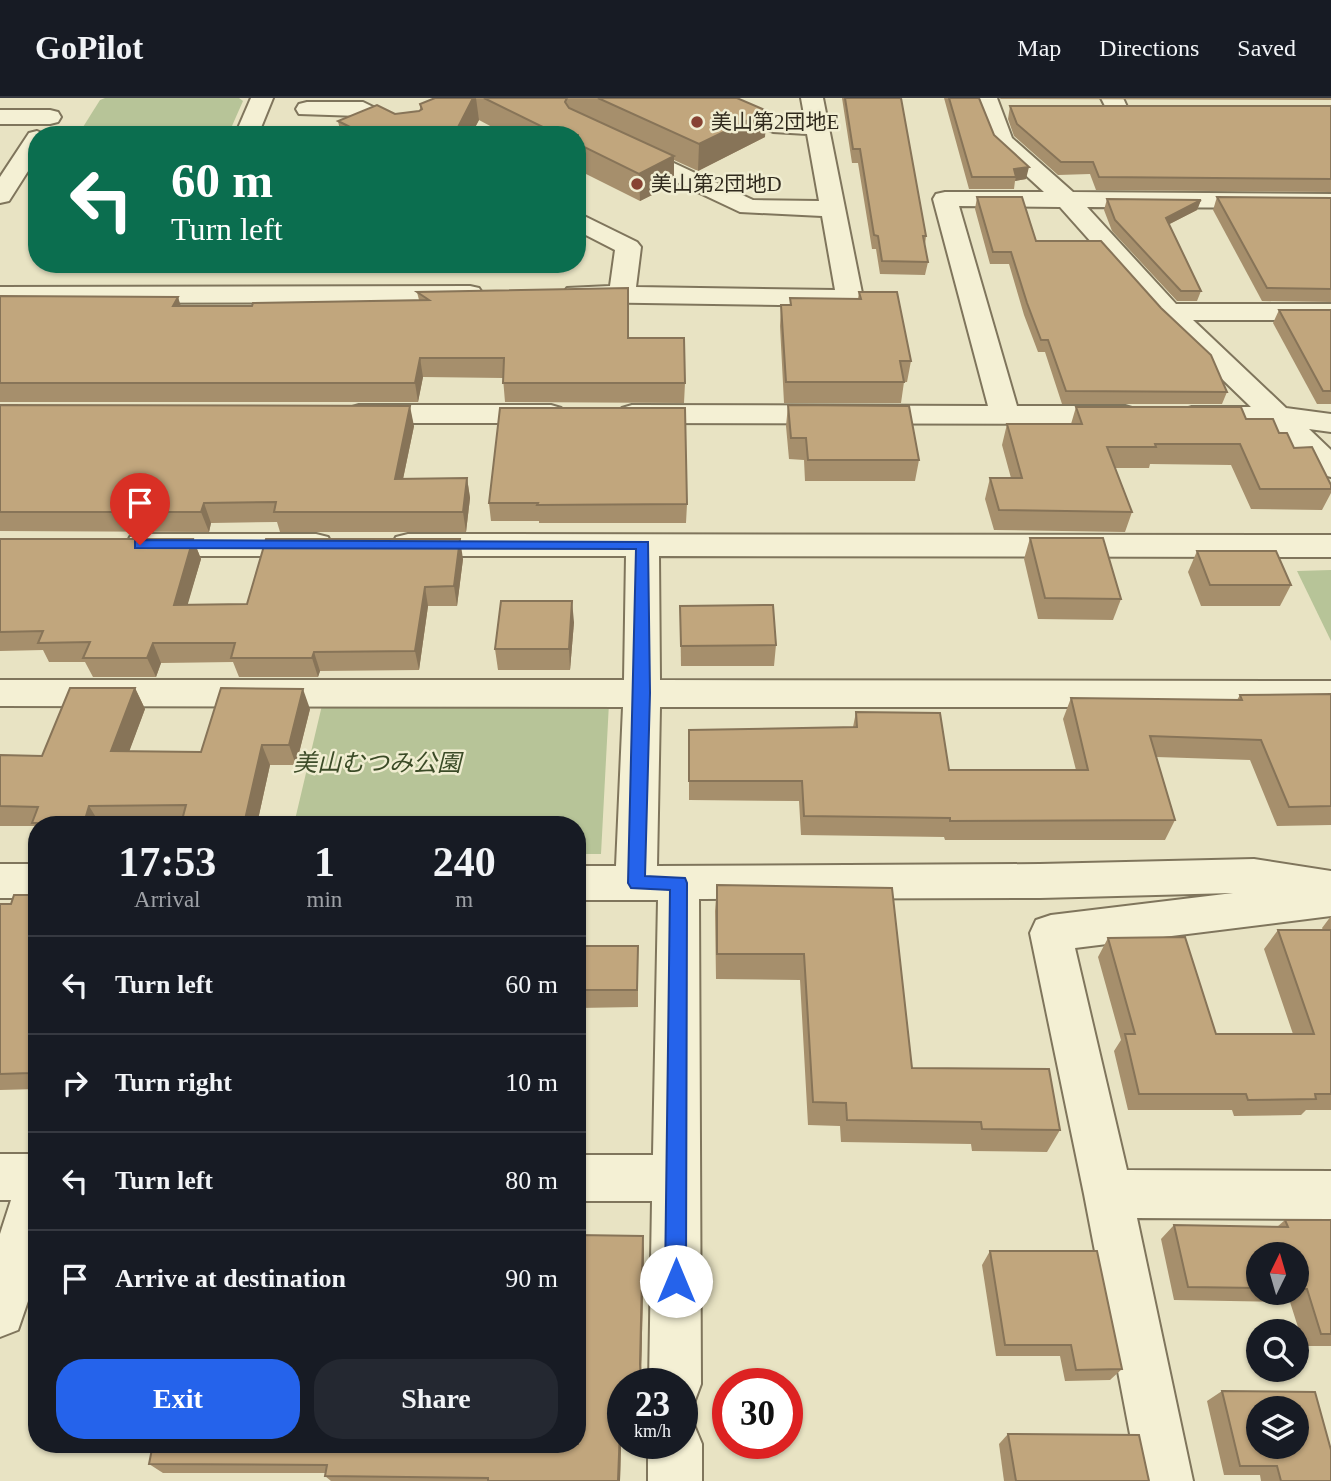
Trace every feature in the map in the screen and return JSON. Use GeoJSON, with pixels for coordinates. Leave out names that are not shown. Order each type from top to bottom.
{"type":"FeatureCollection","features":[{"type":"Feature","properties":{"kind":"street"},"geometry":{"type":"LineString","coordinates":[[250,126],[262,98]]}},
{"type":"Feature","properties":{"kind":"street"},"geometry":{"type":"LineString","coordinates":[[712,98],[781,127],[816,127]]}},
{"type":"Feature","properties":{"kind":"street"},"geometry":{"type":"LineString","coordinates":[[554,294],[850,298],[812,98]]}},
{"type":"Feature","properties":{"kind":"street"},"geometry":{"type":"LineString","coordinates":[[1091,109],[1114,103],[1144,109]]}},
{"type":"Feature","properties":{"kind":"street"},"geometry":{"type":"LineString","coordinates":[[302,126],[309,104],[363,109],[395,126]]}},
{"type":"Feature","properties":{"kind":"street"},"geometry":{"type":"LineString","coordinates":[[997,105],[1002,141],[1067,200],[1169,312],[1331,467]]}},
{"type":"Feature","properties":{"kind":"street"},"geometry":{"type":"LineString","coordinates":[[0,138],[14,110],[47,122]]}},
{"type":"Feature","properties":{"kind":"street"},"geometry":{"type":"LineString","coordinates":[[604,139],[749,207],[834,209]]}},
{"type":"Feature","properties":{"kind":"street"},"geometry":{"type":"LineString","coordinates":[[0,196],[28,152]]}},
{"type":"Feature","properties":{"kind":"street"},"geometry":{"type":"LineString","coordinates":[[1004,415],[945,199],[1331,201]]}},
{"type":"Feature","properties":{"kind":"street"},"geometry":{"type":"LineString","coordinates":[[586,225],[628,247],[622,295]]}},
{"type":"Feature","properties":{"kind":"street"},"geometry":{"type":"LineString","coordinates":[[404,294],[409,273]]}},
{"type":"Feature","properties":{"kind":"street"},"geometry":{"type":"LineString","coordinates":[[0,295],[183,285],[404,294],[500,294]]}},
{"type":"Feature","properties":{"kind":"street"},"geometry":{"type":"LineString","coordinates":[[1169,312],[1331,312]]}},
{"type":"Feature","properties":{"kind":"street"},"geometry":{"type":"LineString","coordinates":[[335,414],[1280,416],[1331,423]]}},
{"type":"Feature","properties":{"kind":"street"},"geometry":{"type":"LineString","coordinates":[[112,545],[1331,545]]}},
{"type":"Feature","properties":{"kind":"street"},"geometry":{"type":"LineString","coordinates":[[643,545],[642,693],[658,883],[676,1178],[675,1368]]}},
{"type":"Feature","properties":{"kind":"street"},"geometry":{"type":"LineString","coordinates":[[0,693],[1331,694]]}},
{"type":"Feature","properties":{"kind":"street"},"geometry":{"type":"LineString","coordinates":[[586,883],[1026,881],[1254,876],[1331,887]]}},
{"type":"Feature","properties":{"kind":"street"},"geometry":{"type":"LineString","coordinates":[[0,881],[28,881]]}},
{"type":"Feature","properties":{"kind":"street"},"geometry":{"type":"LineString","coordinates":[[1166,1481],[1108,1194],[1051,933],[1331,899]]}},
{"type":"Feature","properties":{"kind":"street"},"geometry":{"type":"LineString","coordinates":[[0,1177],[28,1177]]}},
{"type":"Feature","properties":{"kind":"street"},"geometry":{"type":"LineString","coordinates":[[586,1178],[676,1178]]}},
{"type":"Feature","properties":{"kind":"street"},"geometry":{"type":"LineString","coordinates":[[1108,1194],[1331,1195]]}},
{"type":"Feature","properties":{"kind":"street"},"geometry":{"type":"LineString","coordinates":[[0,1312],[28,1223]]}},
{"type":"Feature","properties":{"kind":"street"},"geometry":{"type":"LineString","coordinates":[[675,1459],[675,1481]]}},
{"type":"Feature","properties":{"kind":"green space"},"geometry":{"type":"Polygon","coordinates":[[[239,98],[243,101],[232,126],[84,126],[100,100],[239,98]]]}},
{"type":"Feature","properties":{"kind":"green space"},"geometry":{"type":"Polygon","coordinates":[[[1331,570],[1331,641],[1297,571],[1331,570]]]}},
{"type":"Feature","properties":{"kind":"green space","name":"美山むつみ公園"},"geometry":{"type":"Polygon","coordinates":[[[323,701],[609,703],[601,854],[586,854],[586,816],[296,816],[323,701]]]}},
{"type":"Feature","properties":{"kind":"building"},"geometry":{"type":"Polygon","coordinates":[[[435,98],[473,98],[459,126],[348,126],[338,121],[377,105],[395,114],[419,111],[422,109],[420,104],[435,98]]]}},
{"type":"Feature","properties":{"kind":"building"},"geometry":{"type":"Polygon","coordinates":[[[484,98],[567,98],[565,102],[569,108],[674,156],[639,174],[586,148],[586,126],[541,126],[484,98]]]}},
{"type":"Feature","properties":{"kind":"building"},"geometry":{"type":"Polygon","coordinates":[[[598,98],[737,98],[767,111],[699,144],[598,98]]]}},
{"type":"Feature","properties":{"kind":"building"},"geometry":{"type":"Polygon","coordinates":[[[845,98],[901,98],[926,236],[923,236],[928,262],[882,261],[878,236],[874,235],[860,149],[853,149],[845,98]]]}},
{"type":"Feature","properties":{"kind":"building"},"geometry":{"type":"Polygon","coordinates":[[[949,98],[979,98],[994,135],[1029,167],[1014,169],[1016,177],[972,177],[949,98]]]}},
{"type":"Feature","properties":{"kind":"building"},"geometry":{"type":"Polygon","coordinates":[[[1010,106],[1331,106],[1331,179],[1099,177],[1093,162],[1061,162],[1017,124],[1010,106]]]}},
{"type":"Feature","properties":{"kind":"building"},"geometry":{"type":"Polygon","coordinates":[[[977,197],[1022,197],[1036,241],[1101,241],[1161,308],[1211,355],[1227,392],[1066,391],[1048,340],[1041,340],[1011,252],[993,252],[977,197]]]}},
{"type":"Feature","properties":{"kind":"building"},"geometry":{"type":"Polygon","coordinates":[[[1217,197],[1331,198],[1331,289],[1267,288],[1217,197]]]}},
{"type":"Feature","properties":{"kind":"building"},"geometry":{"type":"Polygon","coordinates":[[[1107,199],[1201,200],[1166,218],[1201,291],[1181,291],[1115,220],[1107,199]]]}},
{"type":"Feature","properties":{"kind":"building"},"geometry":{"type":"Polygon","coordinates":[[[628,288],[628,338],[684,338],[685,383],[503,383],[504,358],[420,358],[415,383],[0,383],[0,296],[178,297],[173,306],[252,306],[253,303],[429,300],[417,292],[628,288]]]}},
{"type":"Feature","properties":{"kind":"building"},"geometry":{"type":"Polygon","coordinates":[[[859,292],[897,292],[911,361],[900,361],[904,382],[786,382],[781,305],[791,305],[790,298],[861,299],[859,292]]]}},
{"type":"Feature","properties":{"kind":"building"},"geometry":{"type":"Polygon","coordinates":[[[1279,310],[1331,310],[1331,391],[1323,391],[1279,310]]]}},
{"type":"Feature","properties":{"kind":"building"},"geometry":{"type":"Polygon","coordinates":[[[0,405],[410,406],[395,479],[467,478],[463,512],[274,512],[276,502],[204,503],[201,512],[0,512],[0,405]]]}},
{"type":"Feature","properties":{"kind":"building"},"geometry":{"type":"Polygon","coordinates":[[[788,405],[909,406],[919,460],[808,460],[806,438],[791,438],[788,405]]]}},
{"type":"Feature","properties":{"kind":"building"},"geometry":{"type":"Polygon","coordinates":[[[1076,407],[1241,407],[1246,419],[1273,419],[1279,433],[1287,433],[1294,448],[1312,447],[1331,489],[1260,489],[1240,444],[1107,447],[1132,512],[999,510],[990,478],[1022,478],[1007,424],[1082,424],[1076,407]]]}},
{"type":"Feature","properties":{"kind":"building"},"geometry":{"type":"Polygon","coordinates":[[[500,408],[685,408],[687,504],[489,503],[500,408]]]}},
{"type":"Feature","properties":{"kind":"building"},"geometry":{"type":"Polygon","coordinates":[[[1030,538],[1103,538],[1121,599],[1045,598],[1030,538]]]}},
{"type":"Feature","properties":{"kind":"building"},"geometry":{"type":"Polygon","coordinates":[[[0,539],[193,539],[174,605],[247,604],[266,539],[460,539],[454,586],[425,587],[415,651],[314,652],[312,658],[231,658],[235,643],[153,643],[147,658],[83,658],[90,642],[38,643],[43,631],[0,632],[0,539]]]}},
{"type":"Feature","properties":{"kind":"building"},"geometry":{"type":"Polygon","coordinates":[[[1197,551],[1276,551],[1291,585],[1210,585],[1197,551]]]}},
{"type":"Feature","properties":{"kind":"building"},"geometry":{"type":"Polygon","coordinates":[[[501,601],[572,601],[569,649],[495,649],[501,601]]]}},
{"type":"Feature","properties":{"kind":"building"},"geometry":{"type":"Polygon","coordinates":[[[773,605],[776,645],[681,646],[680,606],[773,605]]]}},
{"type":"Feature","properties":{"kind":"building"},"geometry":{"type":"Polygon","coordinates":[[[70,688],[135,688],[111,751],[201,752],[221,688],[303,689],[289,745],[262,745],[246,816],[183,816],[186,805],[89,806],[86,816],[35,816],[38,807],[0,806],[0,755],[42,756],[70,688]]]}},
{"type":"Feature","properties":{"kind":"building"},"geometry":{"type":"Polygon","coordinates":[[[1331,694],[1331,806],[1289,807],[1261,740],[1150,736],[1175,820],[950,821],[950,818],[804,816],[802,781],[689,781],[689,730],[857,727],[856,712],[940,713],[949,770],[1088,770],[1071,698],[1242,700],[1240,695],[1331,694]]]}},
{"type":"Feature","properties":{"kind":"building"},"geometry":{"type":"Polygon","coordinates":[[[717,885],[892,888],[912,1068],[1049,1069],[1060,1130],[982,1129],[981,1122],[847,1120],[846,1103],[813,1102],[804,954],[717,954],[717,885]]]}},
{"type":"Feature","properties":{"kind":"building"},"geometry":{"type":"Polygon","coordinates":[[[14,895],[28,895],[28,1073],[0,1074],[0,904],[11,904],[14,895]]]}},
{"type":"Feature","properties":{"kind":"building"},"geometry":{"type":"Polygon","coordinates":[[[1278,930],[1331,930],[1331,1094],[1315,1094],[1316,1099],[1248,1100],[1246,1094],[1139,1094],[1125,1034],[1135,1034],[1108,938],[1185,937],[1216,1034],[1314,1034],[1278,930]]]}},
{"type":"Feature","properties":{"kind":"building"},"geometry":{"type":"Polygon","coordinates":[[[586,946],[638,946],[637,990],[586,990],[586,946]]]}},
{"type":"Feature","properties":{"kind":"building"},"geometry":{"type":"Polygon","coordinates":[[[1285,1220],[1331,1220],[1331,1334],[1321,1334],[1309,1295],[1309,1242],[1246,1242],[1246,1288],[1188,1287],[1174,1225],[1288,1227],[1285,1220]]]}},
{"type":"Feature","properties":{"kind":"building"},"geometry":{"type":"Polygon","coordinates":[[[586,1235],[643,1236],[640,1368],[607,1368],[607,1459],[619,1459],[618,1481],[488,1481],[488,1478],[325,1476],[327,1465],[149,1464],[151,1453],[586,1453],[586,1235]]]}},
{"type":"Feature","properties":{"kind":"building"},"geometry":{"type":"Polygon","coordinates":[[[990,1251],[1097,1251],[1122,1369],[1076,1370],[1071,1345],[1005,1345],[990,1251]]]}},
{"type":"Feature","properties":{"kind":"building"},"geometry":{"type":"Polygon","coordinates":[[[1222,1391],[1315,1392],[1331,1450],[1331,1481],[1281,1481],[1277,1466],[1240,1466],[1222,1391]]]}},
{"type":"Feature","properties":{"kind":"building"},"geometry":{"type":"Polygon","coordinates":[[[1008,1434],[1139,1435],[1149,1481],[1016,1481],[1008,1434]]]}},
{"type":"Feature","properties":{"kind":"place","name":"美山第2団地E"},"geometry":{"type":"Point","coordinates":[697,122]}},
{"type":"Feature","properties":{"kind":"place","name":"美山第2団地D"},"geometry":{"type":"Point","coordinates":[637,184]}},
{"type":"Feature","properties":{"kind":"route"},"geometry":{"type":"LineString","coordinates":[[140,545],[643,545],[636,883],[679,883],[676,1281]]}}]}
